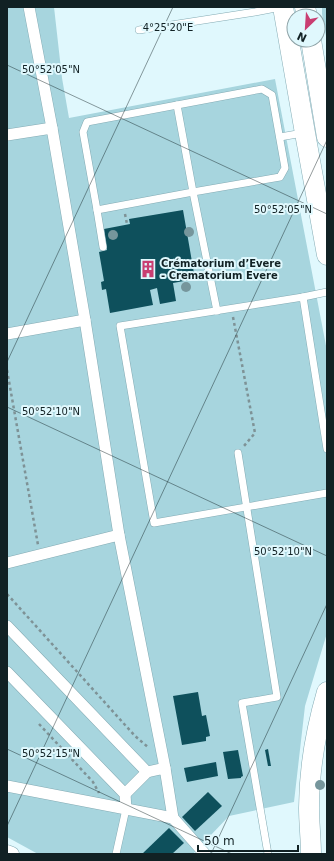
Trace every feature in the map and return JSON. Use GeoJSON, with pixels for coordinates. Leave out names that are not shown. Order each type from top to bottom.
{"type":"FeatureCollection","features":[{"type":"Feature","properties":{"kind":"main road"},"geometry":{"type":"LineString","coordinates":[[282,7],[327,255]]}},
{"type":"Feature","properties":{"kind":"main road"},"geometry":{"type":"LineString","coordinates":[[312,48],[327,137]]}},
{"type":"Feature","properties":{"kind":"main road"},"geometry":{"type":"LineString","coordinates":[[311,854],[309,785],[311,761],[327,692]]}},
{"type":"Feature","properties":{"kind":"street"},"geometry":{"type":"LineString","coordinates":[[29,7],[52,128],[85,320],[119,535],[164,762],[173,818],[205,854]]}},
{"type":"Feature","properties":{"kind":"street"},"geometry":{"type":"LineString","coordinates":[[7,135],[52,128]]}},
{"type":"Feature","properties":{"kind":"street"},"geometry":{"type":"LineString","coordinates":[[7,334],[85,320]]}},
{"type":"Feature","properties":{"kind":"street"},"geometry":{"type":"LineString","coordinates":[[7,563],[119,535]]}},
{"type":"Feature","properties":{"kind":"street"},"geometry":{"type":"LineString","coordinates":[[7,626],[147,772]]}},
{"type":"Feature","properties":{"kind":"street"},"geometry":{"type":"LineString","coordinates":[[7,672],[125,794],[126,809]]}},
{"type":"Feature","properties":{"kind":"street"},"geometry":{"type":"LineString","coordinates":[[125,794],[147,772],[164,762]]}},
{"type":"Feature","properties":{"kind":"street"},"geometry":{"type":"LineString","coordinates":[[7,786],[173,818]]}},
{"type":"Feature","properties":{"kind":"street"},"geometry":{"type":"LineString","coordinates":[[7,852],[12,854]]}},
{"type":"Feature","properties":{"kind":"lane"},"geometry":{"type":"LineString","coordinates":[[139,30],[282,7]]}},
{"type":"Feature","properties":{"kind":"lane"},"geometry":{"type":"LineString","coordinates":[[96,210],[280,177],[285,168],[272,95],[262,89],[87,122],[83,132],[102,247]]}},
{"type":"Feature","properties":{"kind":"lane"},"geometry":{"type":"LineString","coordinates":[[177,105],[217,311]]}},
{"type":"Feature","properties":{"kind":"lane"},"geometry":{"type":"LineString","coordinates":[[280,137],[305,133]]}},
{"type":"Feature","properties":{"kind":"lane"},"geometry":{"type":"LineString","coordinates":[[327,292],[120,326],[154,523],[327,493]]}},
{"type":"Feature","properties":{"kind":"lane"},"geometry":{"type":"LineString","coordinates":[[303,297],[327,449]]}},
{"type":"Feature","properties":{"kind":"lane"},"geometry":{"type":"LineString","coordinates":[[238,454],[276,698],[242,703],[268,854]]}},
{"type":"Feature","properties":{"kind":"lane"},"geometry":{"type":"LineString","coordinates":[[116,854],[126,809]]}},
{"type":"Feature","properties":{"kind":"path"},"geometry":{"type":"LineString","coordinates":[[125,214],[127,224]]}},
{"type":"Feature","properties":{"kind":"path"},"geometry":{"type":"LineString","coordinates":[[231,308],[255,433],[238,454]]}},
{"type":"Feature","properties":{"kind":"path"},"geometry":{"type":"LineString","coordinates":[[7,370],[39,555]]}},
{"type":"Feature","properties":{"kind":"path"},"geometry":{"type":"LineString","coordinates":[[7,594],[135,736],[164,762]]}},
{"type":"Feature","properties":{"kind":"path"},"geometry":{"type":"LineString","coordinates":[[34,719],[93,782],[106,805]]}},
{"type":"Feature","properties":{"kind":"shaded area"},"geometry":{"type":"Polygon","coordinates":[[[7,7],[54,7],[62,78],[69,118],[275,79],[327,351],[327,633],[305,706],[294,802],[229,816],[193,854],[38,854],[7,837],[7,7]]]}},
{"type":"Feature","properties":{"kind":"shaded area"},"geometry":{"type":"Polygon","coordinates":[[[327,7],[327,42],[326,8],[322,8],[327,7]]]}},
{"type":"Feature","properties":{"kind":"building","name":"Crématorium d’Evere - Crematorium Evere"},"geometry":{"type":"Polygon","coordinates":[[[183,210],[195,279],[173,283],[176,301],[160,304],[157,288],[150,290],[153,305],[110,313],[106,289],[102,290],[101,282],[104,281],[99,252],[107,250],[104,229],[130,224],[129,219],[183,210]]]}},
{"type":"Feature","properties":{"kind":"building"},"geometry":{"type":"Polygon","coordinates":[[[198,692],[202,716],[206,715],[210,736],[206,737],[206,741],[182,745],[173,696],[198,692]]]}},
{"type":"Feature","properties":{"kind":"building"},"geometry":{"type":"Polygon","coordinates":[[[268,749],[271,766],[268,766],[265,750],[268,749]]]}},
{"type":"Feature","properties":{"kind":"building"},"geometry":{"type":"Polygon","coordinates":[[[238,750],[243,776],[241,778],[228,779],[223,752],[238,750]]]}},
{"type":"Feature","properties":{"kind":"building"},"geometry":{"type":"Polygon","coordinates":[[[216,762],[218,776],[187,782],[184,768],[216,762]]]}},
{"type":"Feature","properties":{"kind":"building"},"geometry":{"type":"Polygon","coordinates":[[[208,792],[222,806],[195,831],[182,817],[208,792]]]}},
{"type":"Feature","properties":{"kind":"building"},"geometry":{"type":"Polygon","coordinates":[[[169,828],[184,843],[172,854],[142,854],[169,828]]]}},
{"type":"Feature","properties":{"kind":"place","name":"Crématorium d’Evere - Crematorium Evere"},"geometry":{"type":"Point","coordinates":[148,269]}}]}
